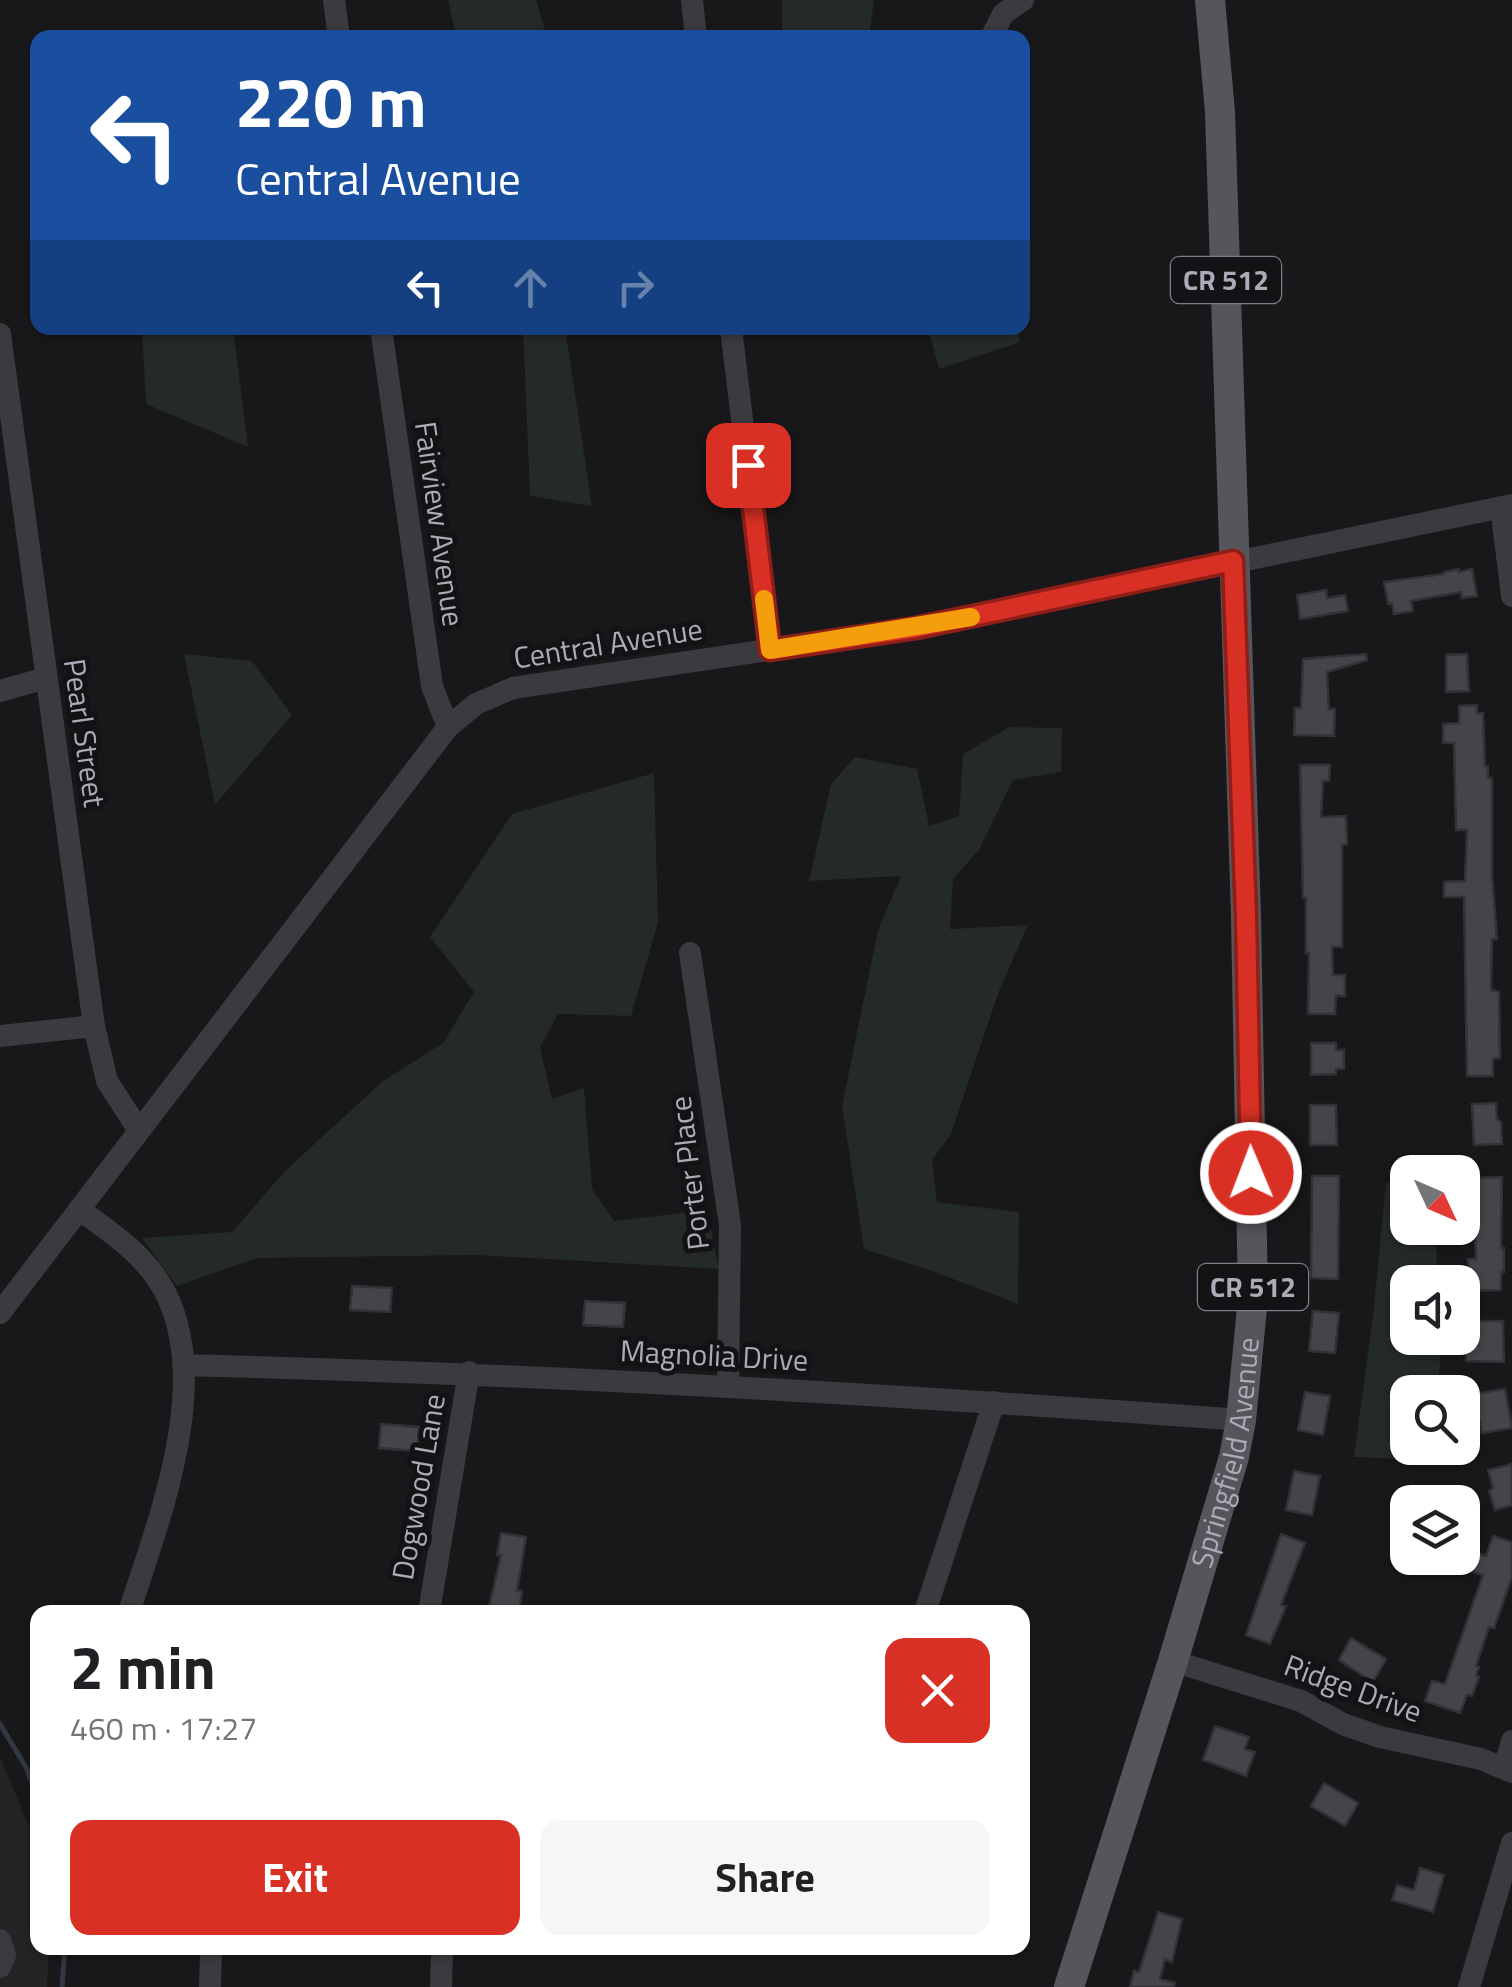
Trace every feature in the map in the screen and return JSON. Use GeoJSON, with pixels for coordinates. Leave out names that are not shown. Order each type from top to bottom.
{"type":"FeatureCollection","features":[{"type":"Feature","properties":{"kind":"main road","name":"Springfield Avenue"},"geometry":{"type":"LineString","coordinates":[[1069,1987],[1234,1457],[1253,1298],[1246,897],[1220,112],[1210,0]]}},
{"type":"Feature","properties":{"kind":"street"},"geometry":{"type":"LineString","coordinates":[[334,0],[338,30]]}},
{"type":"Feature","properties":{"kind":"street"},"geometry":{"type":"LineString","coordinates":[[692,0],[695,30]]}},
{"type":"Feature","properties":{"kind":"street"},"geometry":{"type":"LineString","coordinates":[[995,30],[1003,14],[1023,0]]}},
{"type":"Feature","properties":{"kind":"street","name":"Pearl Street"},"geometry":{"type":"LineString","coordinates":[[0,334],[94,1026],[108,1081],[138,1129]]}},
{"type":"Feature","properties":{"kind":"street","name":"Fairview Avenue"},"geometry":{"type":"LineString","coordinates":[[381,335],[432,686],[448,727]]}},
{"type":"Feature","properties":{"kind":"street"},"geometry":{"type":"LineString","coordinates":[[732,335],[770,650]]}},
{"type":"Feature","properties":{"kind":"street"},"geometry":{"type":"LineString","coordinates":[[1507,506],[1512,596]]}},
{"type":"Feature","properties":{"kind":"street","name":"Central Avenue"},"geometry":{"type":"LineString","coordinates":[[0,1314],[448,727],[476,704],[513,688],[916,628],[1507,506]]}},
{"type":"Feature","properties":{"kind":"street"},"geometry":{"type":"LineString","coordinates":[[0,690],[46,678]]}},
{"type":"Feature","properties":{"kind":"street","name":"Porter Place"},"geometry":{"type":"LineString","coordinates":[[690,953],[730,1225],[728,1388]]}},
{"type":"Feature","properties":{"kind":"street"},"geometry":{"type":"LineString","coordinates":[[0,1036],[94,1026]]}},
{"type":"Feature","properties":{"kind":"street"},"geometry":{"type":"LineString","coordinates":[[79,1208],[126,1244],[160,1283],[174,1321],[182,1365],[184,1402],[176,1459],[131,1605]]}},
{"type":"Feature","properties":{"kind":"street","name":"Magnolia Drive"},"geometry":{"type":"LineString","coordinates":[[182,1365],[469,1372],[1241,1420]]}},
{"type":"Feature","properties":{"kind":"street","name":"Dogwood Lane"},"geometry":{"type":"LineString","coordinates":[[429,1605],[469,1372]]}},
{"type":"Feature","properties":{"kind":"street"},"geometry":{"type":"LineString","coordinates":[[928,1605],[994,1402]]}},
{"type":"Feature","properties":{"kind":"street","name":"Ridge Drive"},"geometry":{"type":"LineString","coordinates":[[1173,1661],[1301,1701],[1344,1724],[1380,1737],[1482,1759],[1508,1770]]}},
{"type":"Feature","properties":{"kind":"street"},"geometry":{"type":"LineString","coordinates":[[1508,1770],[1512,1741]]}},
{"type":"Feature","properties":{"kind":"street"},"geometry":{"type":"LineString","coordinates":[[1469,1987],[1512,1843]]}},
{"type":"Feature","properties":{"kind":"street"},"geometry":{"type":"LineString","coordinates":[[0,1940],[5,1955],[0,1967]]}},
{"type":"Feature","properties":{"kind":"street"},"geometry":{"type":"LineString","coordinates":[[210,1987],[212,1955]]}},
{"type":"Feature","properties":{"kind":"street"},"geometry":{"type":"LineString","coordinates":[[441,1987],[442,1955]]}},
{"type":"Feature","properties":{"kind":"shaded area"},"geometry":{"type":"Polygon","coordinates":[[[448,0],[536,0],[545,30],[454,30],[448,0]]]}},
{"type":"Feature","properties":{"kind":"shaded area"},"geometry":{"type":"Polygon","coordinates":[[[782,0],[874,0],[870,30],[782,30],[782,0]]]}},
{"type":"Feature","properties":{"kind":"shaded area"},"geometry":{"type":"Polygon","coordinates":[[[142,335],[234,335],[248,447],[146,404],[142,335]]]}},
{"type":"Feature","properties":{"kind":"shaded area"},"geometry":{"type":"Polygon","coordinates":[[[523,335],[566,335],[592,506],[530,496],[523,335]]]}},
{"type":"Feature","properties":{"kind":"shaded area"},"geometry":{"type":"Polygon","coordinates":[[[930,335],[1019,335],[1020,342],[939,369],[930,335]]]}},
{"type":"Feature","properties":{"kind":"shaded area"},"geometry":{"type":"Polygon","coordinates":[[[184,654],[252,661],[292,715],[215,805],[184,654]]]}},
{"type":"Feature","properties":{"kind":"shaded area"},"geometry":{"type":"Polygon","coordinates":[[[1009,727],[1062,728],[1061,772],[1013,780],[979,850],[953,879],[950,929],[1028,925],[999,991],[951,1134],[932,1160],[937,1202],[1019,1212],[1018,1304],[864,1249],[842,1106],[878,930],[901,876],[809,881],[831,784],[855,757],[917,769],[929,826],[959,816],[963,754],[1009,727]]]}},
{"type":"Feature","properties":{"kind":"shaded area"},"geometry":{"type":"Polygon","coordinates":[[[654,773],[658,923],[631,1016],[558,1014],[540,1047],[552,1099],[584,1088],[592,1189],[614,1221],[707,1210],[719,1269],[476,1255],[257,1258],[177,1286],[142,1238],[232,1232],[285,1171],[383,1081],[443,1043],[474,992],[430,937],[512,814],[654,773]]]}},
{"type":"Feature","properties":{"kind":"shaded area"},"geometry":{"type":"Polygon","coordinates":[[[1386,1183],[1390,1183],[1390,1245],[1436,1245],[1437,1265],[1390,1265],[1390,1355],[1440,1355],[1440,1368],[1439,1375],[1390,1375],[1390,1458],[1354,1457],[1373,1316],[1386,1183]]]}},
{"type":"Feature","properties":{"kind":"shaded area"},"geometry":{"type":"Polygon","coordinates":[[[0,1757],[30,1829],[30,1955],[49,1955],[47,1987],[0,1987],[0,1757]]]}},
{"type":"Feature","properties":{"kind":"building"},"geometry":{"type":"Polygon","coordinates":[[[1472,569],[1477,596],[1462,598],[1461,592],[1411,601],[1413,611],[1394,614],[1392,603],[1388,604],[1384,582],[1472,569]]]}},
{"type":"Feature","properties":{"kind":"building"},"geometry":{"type":"Polygon","coordinates":[[[1326,590],[1327,598],[1345,595],[1348,611],[1300,619],[1297,595],[1326,590]]]}},
{"type":"Feature","properties":{"kind":"building"},"geometry":{"type":"Polygon","coordinates":[[[1366,654],[1367,660],[1327,672],[1329,709],[1335,709],[1334,736],[1294,735],[1295,708],[1301,708],[1303,659],[1366,654]]]}},
{"type":"Feature","properties":{"kind":"building"},"geometry":{"type":"Polygon","coordinates":[[[1467,654],[1469,691],[1446,692],[1446,655],[1467,654]]]}},
{"type":"Feature","properties":{"kind":"building"},"geometry":{"type":"Polygon","coordinates":[[[1477,705],[1477,713],[1483,713],[1485,766],[1488,778],[1492,778],[1497,939],[1492,939],[1491,990],[1499,992],[1500,1058],[1493,1059],[1493,1076],[1467,1076],[1464,897],[1444,897],[1444,882],[1465,881],[1467,830],[1456,830],[1454,743],[1443,743],[1443,724],[1459,723],[1459,706],[1477,705]]]}},
{"type":"Feature","properties":{"kind":"building"},"geometry":{"type":"Polygon","coordinates":[[[1300,765],[1330,765],[1329,781],[1323,781],[1321,817],[1346,816],[1347,844],[1342,845],[1342,947],[1332,947],[1333,975],[1345,975],[1345,996],[1336,996],[1335,1014],[1308,1014],[1300,765]]]}},
{"type":"Feature","properties":{"kind":"building"},"geometry":{"type":"Polygon","coordinates":[[[1311,1043],[1336,1043],[1336,1050],[1344,1050],[1344,1069],[1336,1069],[1336,1074],[1311,1075],[1311,1043]]]}},
{"type":"Feature","properties":{"kind":"building"},"geometry":{"type":"Polygon","coordinates":[[[1496,1103],[1502,1144],[1474,1145],[1472,1104],[1496,1103]]]}},
{"type":"Feature","properties":{"kind":"building"},"geometry":{"type":"Polygon","coordinates":[[[1310,1105],[1336,1105],[1337,1145],[1310,1145],[1310,1105]]]}},
{"type":"Feature","properties":{"kind":"building"},"geometry":{"type":"Polygon","coordinates":[[[1312,1176],[1339,1176],[1338,1279],[1311,1278],[1312,1176]]]}},
{"type":"Feature","properties":{"kind":"building"},"geometry":{"type":"Polygon","coordinates":[[[1502,1177],[1501,1290],[1480,1291],[1480,1265],[1469,1265],[1468,1259],[1476,1259],[1476,1245],[1480,1245],[1480,1178],[1502,1177]]]}},
{"type":"Feature","properties":{"kind":"building"},"geometry":{"type":"Polygon","coordinates":[[[352,1286],[392,1288],[390,1312],[350,1310],[352,1286]]]}},
{"type":"Feature","properties":{"kind":"building"},"geometry":{"type":"Polygon","coordinates":[[[585,1301],[625,1303],[623,1327],[583,1325],[585,1301]]]}},
{"type":"Feature","properties":{"kind":"building"},"geometry":{"type":"Polygon","coordinates":[[[1313,1311],[1339,1313],[1335,1353],[1309,1351],[1313,1311]]]}},
{"type":"Feature","properties":{"kind":"building"},"geometry":{"type":"Polygon","coordinates":[[[1480,1321],[1503,1321],[1504,1362],[1466,1361],[1466,1355],[1480,1355],[1480,1321]]]}},
{"type":"Feature","properties":{"kind":"building"},"geometry":{"type":"Polygon","coordinates":[[[1505,1389],[1512,1428],[1482,1433],[1480,1393],[1505,1389]]]}},
{"type":"Feature","properties":{"kind":"building"},"geometry":{"type":"Polygon","coordinates":[[[1305,1392],[1330,1396],[1323,1435],[1298,1430],[1305,1392]]]}},
{"type":"Feature","properties":{"kind":"building"},"geometry":{"type":"Polygon","coordinates":[[[381,1424],[419,1427],[417,1451],[379,1448],[381,1424]]]}},
{"type":"Feature","properties":{"kind":"building"},"geometry":{"type":"Polygon","coordinates":[[[1512,1464],[1512,1505],[1495,1510],[1488,1470],[1512,1464]]]}},
{"type":"Feature","properties":{"kind":"building"},"geometry":{"type":"Polygon","coordinates":[[[1294,1471],[1320,1476],[1312,1515],[1286,1510],[1294,1471]]]}},
{"type":"Feature","properties":{"kind":"building"},"geometry":{"type":"Polygon","coordinates":[[[501,1533],[526,1537],[517,1591],[522,1591],[520,1605],[490,1605],[501,1555],[497,1555],[501,1533]]]}},
{"type":"Feature","properties":{"kind":"building"},"geometry":{"type":"Polygon","coordinates":[[[1281,1534],[1305,1543],[1270,1644],[1246,1635],[1281,1534]]]}},
{"type":"Feature","properties":{"kind":"building"},"geometry":{"type":"Polygon","coordinates":[[[1493,1536],[1512,1542],[1512,1577],[1494,1628],[1489,1627],[1476,1666],[1479,1677],[1472,1696],[1467,1695],[1460,1713],[1425,1701],[1432,1681],[1445,1684],[1483,1575],[1480,1554],[1486,1556],[1493,1536]]]}},
{"type":"Feature","properties":{"kind":"building"},"geometry":{"type":"Polygon","coordinates":[[[1351,1638],[1386,1659],[1373,1682],[1339,1660],[1351,1638]]]}},
{"type":"Feature","properties":{"kind":"building"},"geometry":{"type":"Polygon","coordinates":[[[1215,1726],[1249,1737],[1245,1749],[1255,1752],[1246,1776],[1203,1760],[1215,1726]]]}},
{"type":"Feature","properties":{"kind":"building"},"geometry":{"type":"Polygon","coordinates":[[[1324,1783],[1358,1803],[1345,1826],[1311,1806],[1324,1783]]]}},
{"type":"Feature","properties":{"kind":"building"},"geometry":{"type":"Polygon","coordinates":[[[1420,1868],[1444,1875],[1433,1912],[1392,1900],[1397,1885],[1414,1890],[1420,1868]]]}},
{"type":"Feature","properties":{"kind":"building"},"geometry":{"type":"Polygon","coordinates":[[[1158,1912],[1182,1919],[1172,1962],[1165,1959],[1160,1979],[1175,1983],[1174,1987],[1130,1987],[1134,1971],[1139,1972],[1158,1912]]]}},
{"type":"Feature","properties":{"kind":"waterway"},"geometry":{"type":"LineString","coordinates":[[0,1724],[30,1778]]}},
{"type":"Feature","properties":{"kind":"waterway"},"geometry":{"type":"LineString","coordinates":[[62,1987],[64,1955]]}},
{"type":"Feature","properties":{"kind":"slow traffic"},"geometry":{"type":"LineString","coordinates":[[764,599],[770,650],[971,617]]}},
{"type":"Feature","properties":{"kind":"route"},"geometry":{"type":"LineString","coordinates":[[748,465],[770,650],[916,628],[1233,561],[1251,1173]]}}]}
